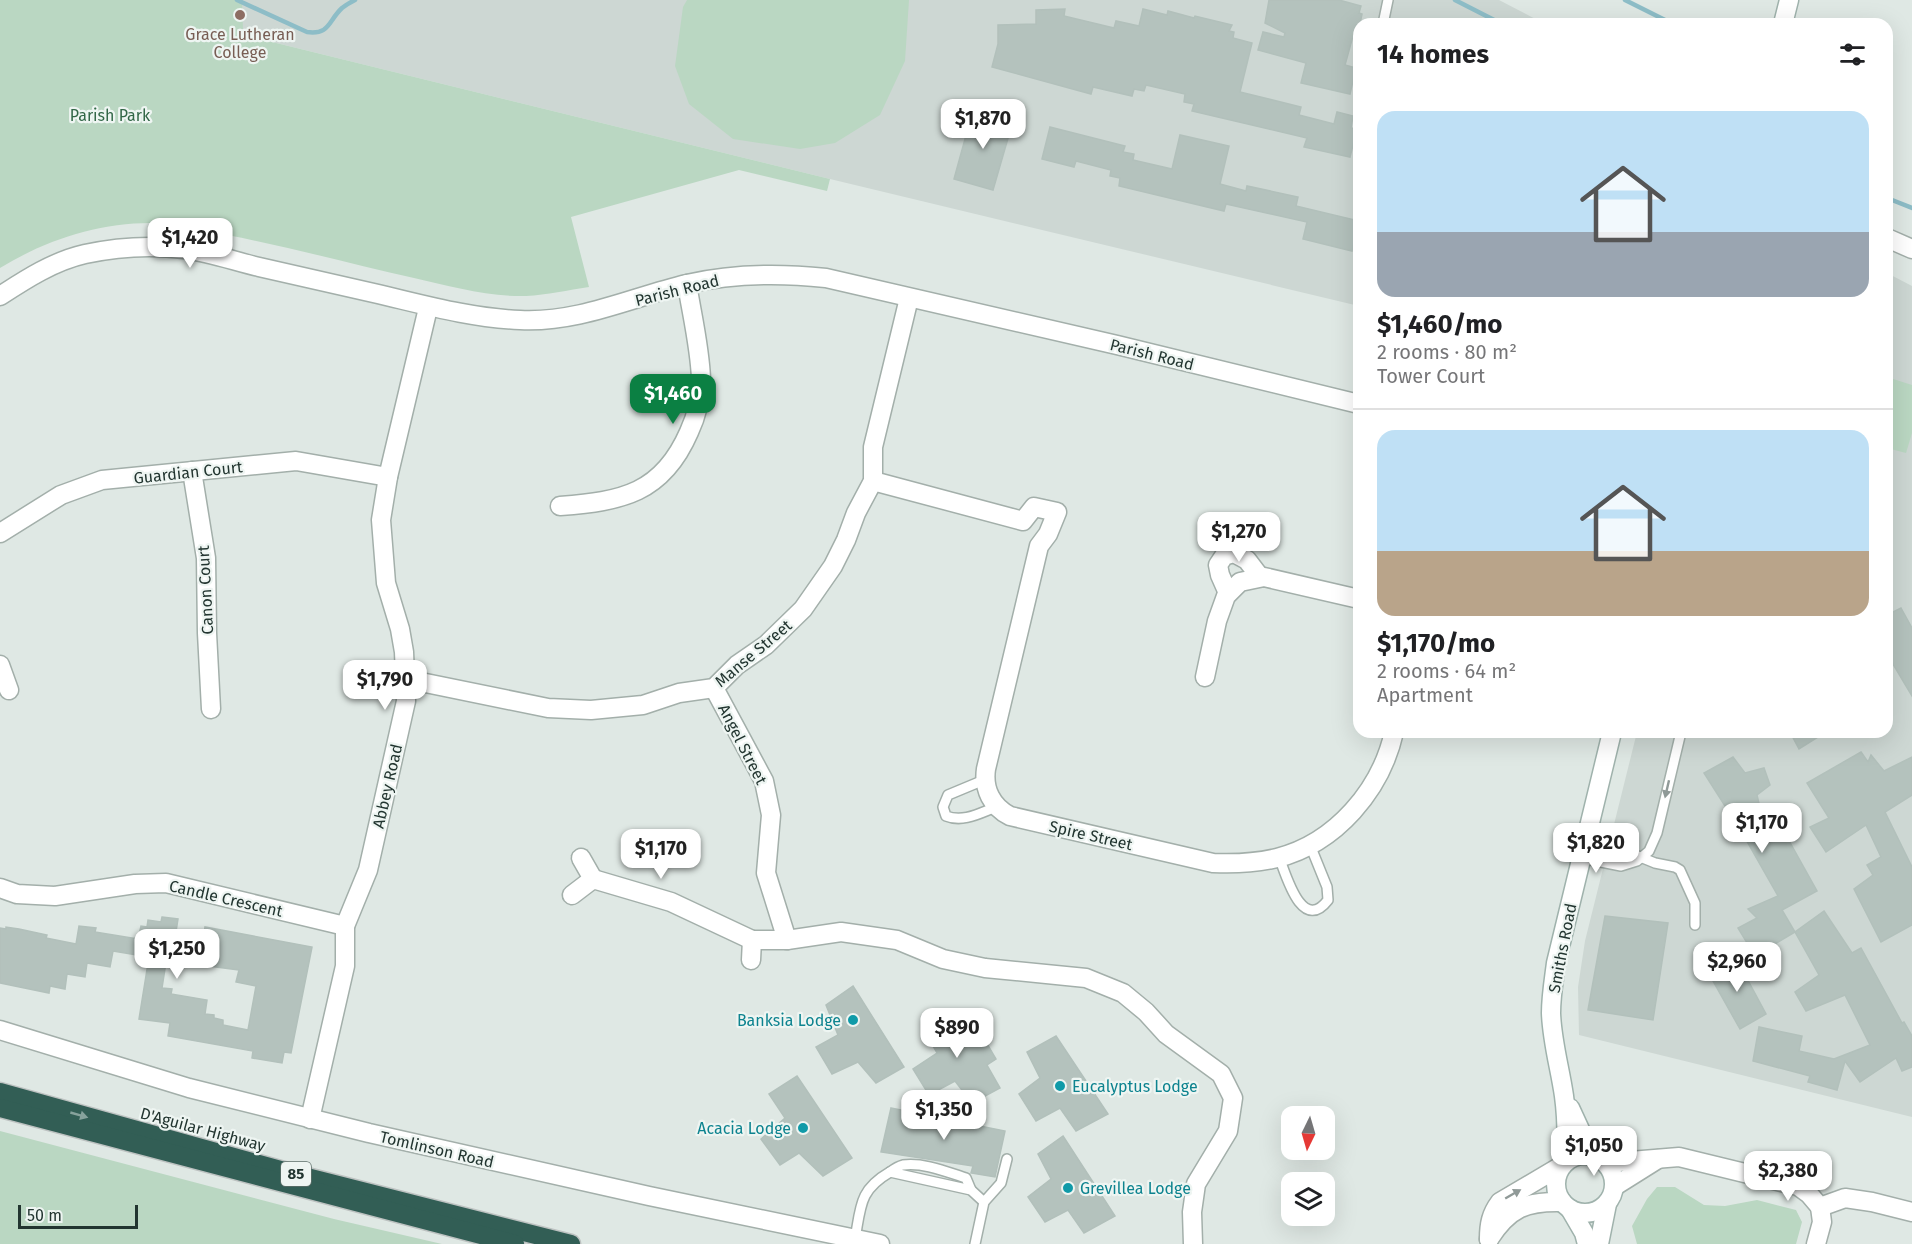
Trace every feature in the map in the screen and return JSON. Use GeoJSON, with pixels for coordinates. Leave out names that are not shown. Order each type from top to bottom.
{"type":"FeatureCollection","features":[{"type":"Feature","properties":{"kind":"highway","name":"D'Aguilar Highway"},"geometry":{"type":"LineString","coordinates":[[0,1092],[306,1177],[571,1244]]}},
{"type":"Feature","properties":{"kind":"highway","name":"D'Aguilar Highway"},"geometry":{"type":"LineString","coordinates":[[0,1108],[515,1244]]}},
{"type":"Feature","properties":{"kind":"street"},"geometry":{"type":"LineString","coordinates":[[1784,18],[1789,0]]}},
{"type":"Feature","properties":{"kind":"street"},"geometry":{"type":"LineString","coordinates":[[1893,241],[1912,249]]}},
{"type":"Feature","properties":{"kind":"street","name":"Parish Road"},"geometry":{"type":"LineString","coordinates":[[0,296],[37,273],[83,254],[137,246],[184,249],[428,308],[522,321],[603,310],[687,284],[744,275],[791,274],[826,278],[1353,403]]}},
{"type":"Feature","properties":{"kind":"street"},"geometry":{"type":"LineString","coordinates":[[560,506],[595,503],[623,497],[657,480],[681,451],[694,421],[702,381],[687,284]]}},
{"type":"Feature","properties":{"kind":"street","name":"Manse Street"},"geometry":{"type":"LineString","coordinates":[[406,679],[548,708],[591,710],[643,705],[679,693],[714,688],[737,665],[766,645],[803,609],[833,566],[846,540],[856,513],[873,481],[873,447],[909,298]]}},
{"type":"Feature","properties":{"kind":"street","name":"Abbey Road"},"geometry":{"type":"LineString","coordinates":[[310,1119],[345,966],[345,926],[369,870],[406,701],[406,679],[400,629],[386,583],[381,520],[388,477],[428,308]]}},
{"type":"Feature","properties":{"kind":"street","name":"Guardian Court"},"geometry":{"type":"LineString","coordinates":[[0,533],[61,495],[102,480],[296,461],[388,477]]}},
{"type":"Feature","properties":{"kind":"street","name":"Canon Court"},"geometry":{"type":"LineString","coordinates":[[192,471],[206,558],[211,709]]}},
{"type":"Feature","properties":{"kind":"street"},"geometry":{"type":"LineString","coordinates":[[873,481],[1023,521],[1038,546]]}},
{"type":"Feature","properties":{"kind":"street"},"geometry":{"type":"LineString","coordinates":[[996,807],[986,789],[984,780],[1038,546],[1048,534],[1057,512],[1034,507],[1023,521]]}},
{"type":"Feature","properties":{"kind":"street"},"geometry":{"type":"LineString","coordinates":[[1228,593],[1218,565],[1224,556],[1234,553],[1247,560],[1260,577]]}},
{"type":"Feature","properties":{"kind":"street"},"geometry":{"type":"LineString","coordinates":[[1205,677],[1217,621],[1228,593],[1240,582],[1260,577],[1353,597]]}},
{"type":"Feature","properties":{"kind":"street"},"geometry":{"type":"LineString","coordinates":[[0,665],[9,690]]}},
{"type":"Feature","properties":{"kind":"street","name":"Angel Street"},"geometry":{"type":"LineString","coordinates":[[714,688],[764,781],[771,814],[766,873],[787,940]]}},
{"type":"Feature","properties":{"kind":"street","name":"Spire Street"},"geometry":{"type":"LineString","coordinates":[[996,807],[1010,816],[1213,863],[1258,861],[1279,857],[1310,844],[1333,830],[1365,796],[1384,763],[1392,738]]}},
{"type":"Feature","properties":{"kind":"street","name":"Smiths Road"},"geometry":{"type":"LineString","coordinates":[[1563,1164],[1567,1131],[1564,1096],[1555,1053],[1551,997],[1556,963],[1611,738]]}},
{"type":"Feature","properties":{"kind":"street"},"geometry":{"type":"LineString","coordinates":[[581,858],[593,879],[671,902],[752,940],[787,940],[842,932],[897,940],[943,958],[985,968],[1086,978],[1123,993],[1146,1012],[1166,1034],[1221,1074],[1233,1098],[1228,1131],[1196,1184],[1192,1212],[1193,1244]]}},
{"type":"Feature","properties":{"kind":"street"},"geometry":{"type":"LineString","coordinates":[[572,895],[593,879]]}},
{"type":"Feature","properties":{"kind":"street","name":"Candle Crescent"},"geometry":{"type":"LineString","coordinates":[[0,888],[17,894],[55,896],[135,884],[166,883],[345,926]]}},
{"type":"Feature","properties":{"kind":"street"},"geometry":{"type":"LineString","coordinates":[[751,960],[752,940]]}},
{"type":"Feature","properties":{"kind":"street","name":"Tomlinson Road"},"geometry":{"type":"LineString","coordinates":[[0,1030],[189,1088],[310,1119],[649,1196],[880,1244]]}},
{"type":"Feature","properties":{"kind":"street","name":"Smiths Road"},"geometry":{"type":"LineString","coordinates":[[1564,1096],[1582,1134],[1603,1161]]}},
{"type":"Feature","properties":{"kind":"street"},"geometry":{"type":"LineString","coordinates":[[1488,1241],[1489,1222],[1500,1202],[1582,1154],[1603,1161],[1679,1157],[1798,1186],[1809,1194],[1820,1207],[1822,1222],[1816,1244]]}},
{"type":"Feature","properties":{"kind":"street"},"geometry":{"type":"LineString","coordinates":[[1615,1186],[1659,1158]]}},
{"type":"Feature","properties":{"kind":"street"},"geometry":{"type":"LineString","coordinates":[[1599,1244],[1607,1204],[1615,1186],[1613,1174],[1603,1161]]}},
{"type":"Feature","properties":{"kind":"street"},"geometry":{"type":"LineString","coordinates":[[1563,1164],[1555,1184],[1557,1194],[1584,1233],[1587,1244]]}},
{"type":"Feature","properties":{"kind":"street"},"geometry":{"type":"LineString","coordinates":[[1820,1207],[1845,1198],[1912,1212]]}},
{"type":"Feature","properties":{"kind":"street"},"geometry":{"type":"LineString","coordinates":[[1488,1241],[1511,1212],[1526,1205],[1541,1201],[1566,1206],[1579,1213],[1589,1213],[1607,1204]]}},
{"type":"Feature","properties":{"kind":"lane"},"geometry":{"type":"LineString","coordinates":[[1384,18],[1388,0]]}},
{"type":"Feature","properties":{"kind":"lane"},"geometry":{"type":"LineString","coordinates":[[1583,850],[1621,866],[1629,865],[1649,851],[1657,833],[1680,738]]}},
{"type":"Feature","properties":{"kind":"lane"},"geometry":{"type":"LineString","coordinates":[[984,780],[948,795],[943,807],[946,816],[955,820],[969,818],[996,807]]}},
{"type":"Feature","properties":{"kind":"lane"},"geometry":{"type":"LineString","coordinates":[[1279,857],[1297,901],[1307,910],[1316,910],[1323,907],[1328,900],[1327,887],[1310,844]]}},
{"type":"Feature","properties":{"kind":"lane"},"geometry":{"type":"LineString","coordinates":[[1583,850],[1643,857],[1680,870],[1695,903],[1695,925]]}},
{"type":"Feature","properties":{"kind":"lane"},"geometry":{"type":"LineString","coordinates":[[975,1244],[984,1202],[1001,1183],[1007,1159]]}},
{"type":"Feature","properties":{"kind":"lane"},"geometry":{"type":"LineString","coordinates":[[855,1239],[861,1202],[874,1181],[902,1165],[914,1165],[966,1178],[971,1190],[984,1202]]}},
{"type":"Feature","properties":{"kind":"shaded area"},"geometry":{"type":"Polygon","coordinates":[[[97,0],[1499,0],[1534,18],[1353,18],[1353,305],[260,39],[243,29],[97,0]]]}},
{"type":"Feature","properties":{"kind":"shaded area"},"geometry":{"type":"Polygon","coordinates":[[[1893,276],[1912,286],[1912,1117],[1579,1035],[1578,987],[1585,941],[1636,738],[1893,738],[1893,276]]]}},
{"type":"Feature","properties":{"kind":"green space","name":"Parish Park"},"geometry":{"type":"Polygon","coordinates":[[[0,0],[242,0],[243,29],[260,39],[830,179],[827,191],[739,170],[571,217],[589,287],[550,294],[512,296],[469,290],[251,240],[160,223],[111,226],[72,235],[35,249],[0,268],[0,0]]]}},
{"type":"Feature","properties":{"kind":"green space"},"geometry":{"type":"Polygon","coordinates":[[[687,0],[909,0],[905,61],[880,115],[835,143],[800,149],[733,139],[689,104],[675,66],[683,7],[687,0]]]}},
{"type":"Feature","properties":{"kind":"green space"},"geometry":{"type":"Polygon","coordinates":[[[1893,379],[1912,385],[1912,433],[1906,453],[1893,450],[1893,379]]]}},
{"type":"Feature","properties":{"kind":"green space"},"geometry":{"type":"Polygon","coordinates":[[[0,1131],[334,1219],[442,1244],[0,1244],[0,1131]]]}},
{"type":"Feature","properties":{"kind":"green space"},"geometry":{"type":"Polygon","coordinates":[[[1657,1187],[1675,1187],[1704,1205],[1725,1206],[1757,1200],[1796,1210],[1802,1222],[1796,1244],[1637,1244],[1632,1226],[1647,1199],[1657,1187]]]}},
{"type":"Feature","properties":{"kind":"building"},"geometry":{"type":"Polygon","coordinates":[[[1269,0],[1339,0],[1361,6],[1359,13],[1362,14],[1361,18],[1353,18],[1353,36],[1345,65],[1353,67],[1350,94],[1301,83],[1306,63],[1258,50],[1263,32],[1284,37],[1285,33],[1265,23],[1269,0]]]}},
{"type":"Feature","properties":{"kind":"building"},"geometry":{"type":"Polygon","coordinates":[[[1065,9],[1064,16],[1114,28],[1116,21],[1139,26],[1143,9],[1167,15],[1168,11],[1232,25],[1229,31],[1234,32],[1233,38],[1252,43],[1240,92],[1301,107],[1299,115],[1334,124],[1337,112],[1353,116],[1351,128],[1353,128],[1353,145],[1350,157],[1304,147],[1307,138],[1192,111],[1194,104],[1184,102],[1185,94],[1146,85],[1144,91],[1134,89],[1132,96],[1093,87],[1091,94],[992,67],[998,44],[998,25],[1036,24],[1036,10],[1065,9]]]}},
{"type":"Feature","properties":{"kind":"building"},"geometry":{"type":"Polygon","coordinates":[[[973,110],[1013,121],[993,190],[954,179],[973,110]]]}},
{"type":"Feature","properties":{"kind":"building"},"geometry":{"type":"Polygon","coordinates":[[[1050,127],[1125,146],[1123,152],[1134,154],[1133,160],[1172,169],[1180,135],[1229,146],[1220,184],[1246,191],[1247,186],[1298,197],[1296,206],[1353,220],[1352,251],[1303,239],[1307,222],[1226,204],[1224,211],[1119,186],[1120,178],[1110,176],[1111,170],[1076,161],[1074,167],[1042,159],[1050,127]]]}},
{"type":"Feature","properties":{"kind":"building"},"geometry":{"type":"Polygon","coordinates":[[[1901,608],[1912,628],[1912,696],[1893,664],[1893,612],[1901,608]]]}},
{"type":"Feature","properties":{"kind":"building"},"geometry":{"type":"Polygon","coordinates":[[[1793,738],[1816,738],[1799,749],[1793,738]]]}},
{"type":"Feature","properties":{"kind":"building"},"geometry":{"type":"Polygon","coordinates":[[[1861,752],[1868,762],[1871,755],[1884,771],[1912,757],[1912,795],[1885,812],[1912,867],[1912,925],[1881,942],[1854,889],[1873,875],[1867,865],[1881,857],[1866,825],[1826,852],[1810,827],[1829,818],[1807,783],[1861,752]]]}},
{"type":"Feature","properties":{"kind":"building"},"geometry":{"type":"Polygon","coordinates":[[[1733,757],[1745,773],[1764,768],[1770,785],[1757,795],[1767,838],[1783,830],[1817,891],[1782,910],[1795,932],[1755,956],[1738,928],[1757,918],[1748,909],[1778,896],[1741,831],[1704,773],[1733,757]]]}},
{"type":"Feature","properties":{"kind":"building"},"geometry":{"type":"Polygon","coordinates":[[[1824,911],[1852,953],[1861,948],[1902,1023],[1904,1022],[1912,1036],[1912,1067],[1902,1071],[1896,1058],[1860,1082],[1845,1061],[1837,1090],[1808,1082],[1810,1076],[1753,1061],[1759,1027],[1802,1036],[1799,1051],[1834,1059],[1870,1045],[1845,995],[1806,1011],[1795,992],[1819,975],[1795,932],[1824,911]]]}},
{"type":"Feature","properties":{"kind":"building"},"geometry":{"type":"Polygon","coordinates":[[[1605,916],[1668,923],[1653,1020],[1588,1010],[1605,916]]]}},
{"type":"Feature","properties":{"kind":"building"},"geometry":{"type":"Polygon","coordinates":[[[162,917],[178,919],[175,938],[170,937],[162,988],[172,989],[171,994],[207,1000],[205,1014],[214,1015],[214,1018],[223,1020],[223,1025],[248,1030],[256,986],[236,982],[239,970],[209,966],[212,947],[202,946],[205,927],[312,947],[291,1053],[284,1052],[282,1063],[252,1058],[253,1051],[168,1036],[170,1023],[139,1019],[149,957],[113,951],[110,967],[87,963],[85,977],[67,974],[65,989],[50,986],[49,993],[0,983],[0,928],[19,929],[47,935],[46,938],[76,944],[79,926],[96,928],[95,932],[138,939],[141,926],[147,927],[148,920],[161,922],[162,917]]]}},
{"type":"Feature","properties":{"kind":"building"},"geometry":{"type":"Polygon","coordinates":[[[1736,958],[1766,1014],[1740,1029],[1708,972],[1736,958]]]}},
{"type":"Feature","properties":{"kind":"building","name":"Banksia Lodge"},"geometry":{"type":"Polygon","coordinates":[[[853,986],[904,1067],[876,1083],[858,1062],[832,1074],[816,1047],[838,1035],[826,1005],[853,986]]]}},
{"type":"Feature","properties":{"kind":"building"},"geometry":{"type":"Polygon","coordinates":[[[951,1009],[966,1030],[976,1025],[996,1059],[987,1065],[1000,1088],[972,1103],[955,1081],[929,1095],[913,1069],[937,1053],[922,1027],[951,1009]]]}},
{"type":"Feature","properties":{"kind":"building","name":"Eucalyptus Lodge"},"geometry":{"type":"Polygon","coordinates":[[[1056,1036],[1108,1114],[1076,1131],[1060,1108],[1036,1121],[1019,1094],[1040,1078],[1027,1052],[1056,1036]]]}},
{"type":"Feature","properties":{"kind":"building","name":"Acacia Lodge"},"geometry":{"type":"Polygon","coordinates":[[[797,1076],[852,1158],[823,1176],[799,1153],[780,1165],[761,1139],[785,1118],[769,1094],[797,1076]]]}},
{"type":"Feature","properties":{"kind":"building"},"geometry":{"type":"Polygon","coordinates":[[[891,1108],[1005,1131],[995,1177],[971,1173],[973,1166],[881,1152],[891,1108]]]}},
{"type":"Feature","properties":{"kind":"building","name":"Grevillea Lodge"},"geometry":{"type":"Polygon","coordinates":[[[1063,1136],[1115,1216],[1084,1233],[1068,1210],[1045,1222],[1028,1197],[1051,1179],[1038,1154],[1063,1136]]]}},
{"type":"Feature","properties":{"kind":"waterway"},"geometry":{"type":"LineString","coordinates":[[237,0],[307,32],[324,29],[342,8],[355,0]]}},
{"type":"Feature","properties":{"kind":"waterway"},"geometry":{"type":"LineString","coordinates":[[1455,0],[1490,18]]}},
{"type":"Feature","properties":{"kind":"waterway"},"geometry":{"type":"LineString","coordinates":[[1625,0],[1661,18]]}},
{"type":"Feature","properties":{"kind":"waterway"},"geometry":{"type":"LineString","coordinates":[[1893,200],[1912,208]]}},
{"type":"Feature","properties":{"kind":"place","name":"Grace Lutheran College"},"geometry":{"type":"Point","coordinates":[240,15]}},
{"type":"Feature","properties":{"kind":"place","name":"Banksia Lodge"},"geometry":{"type":"Point","coordinates":[853,1020]}},
{"type":"Feature","properties":{"kind":"place","name":"Eucalyptus Lodge"},"geometry":{"type":"Point","coordinates":[1060,1086]}},
{"type":"Feature","properties":{"kind":"place","name":"Acacia Lodge"},"geometry":{"type":"Point","coordinates":[803,1128]}},
{"type":"Feature","properties":{"kind":"place","name":"Grevillea Lodge"},"geometry":{"type":"Point","coordinates":[1068,1188]}}]}
